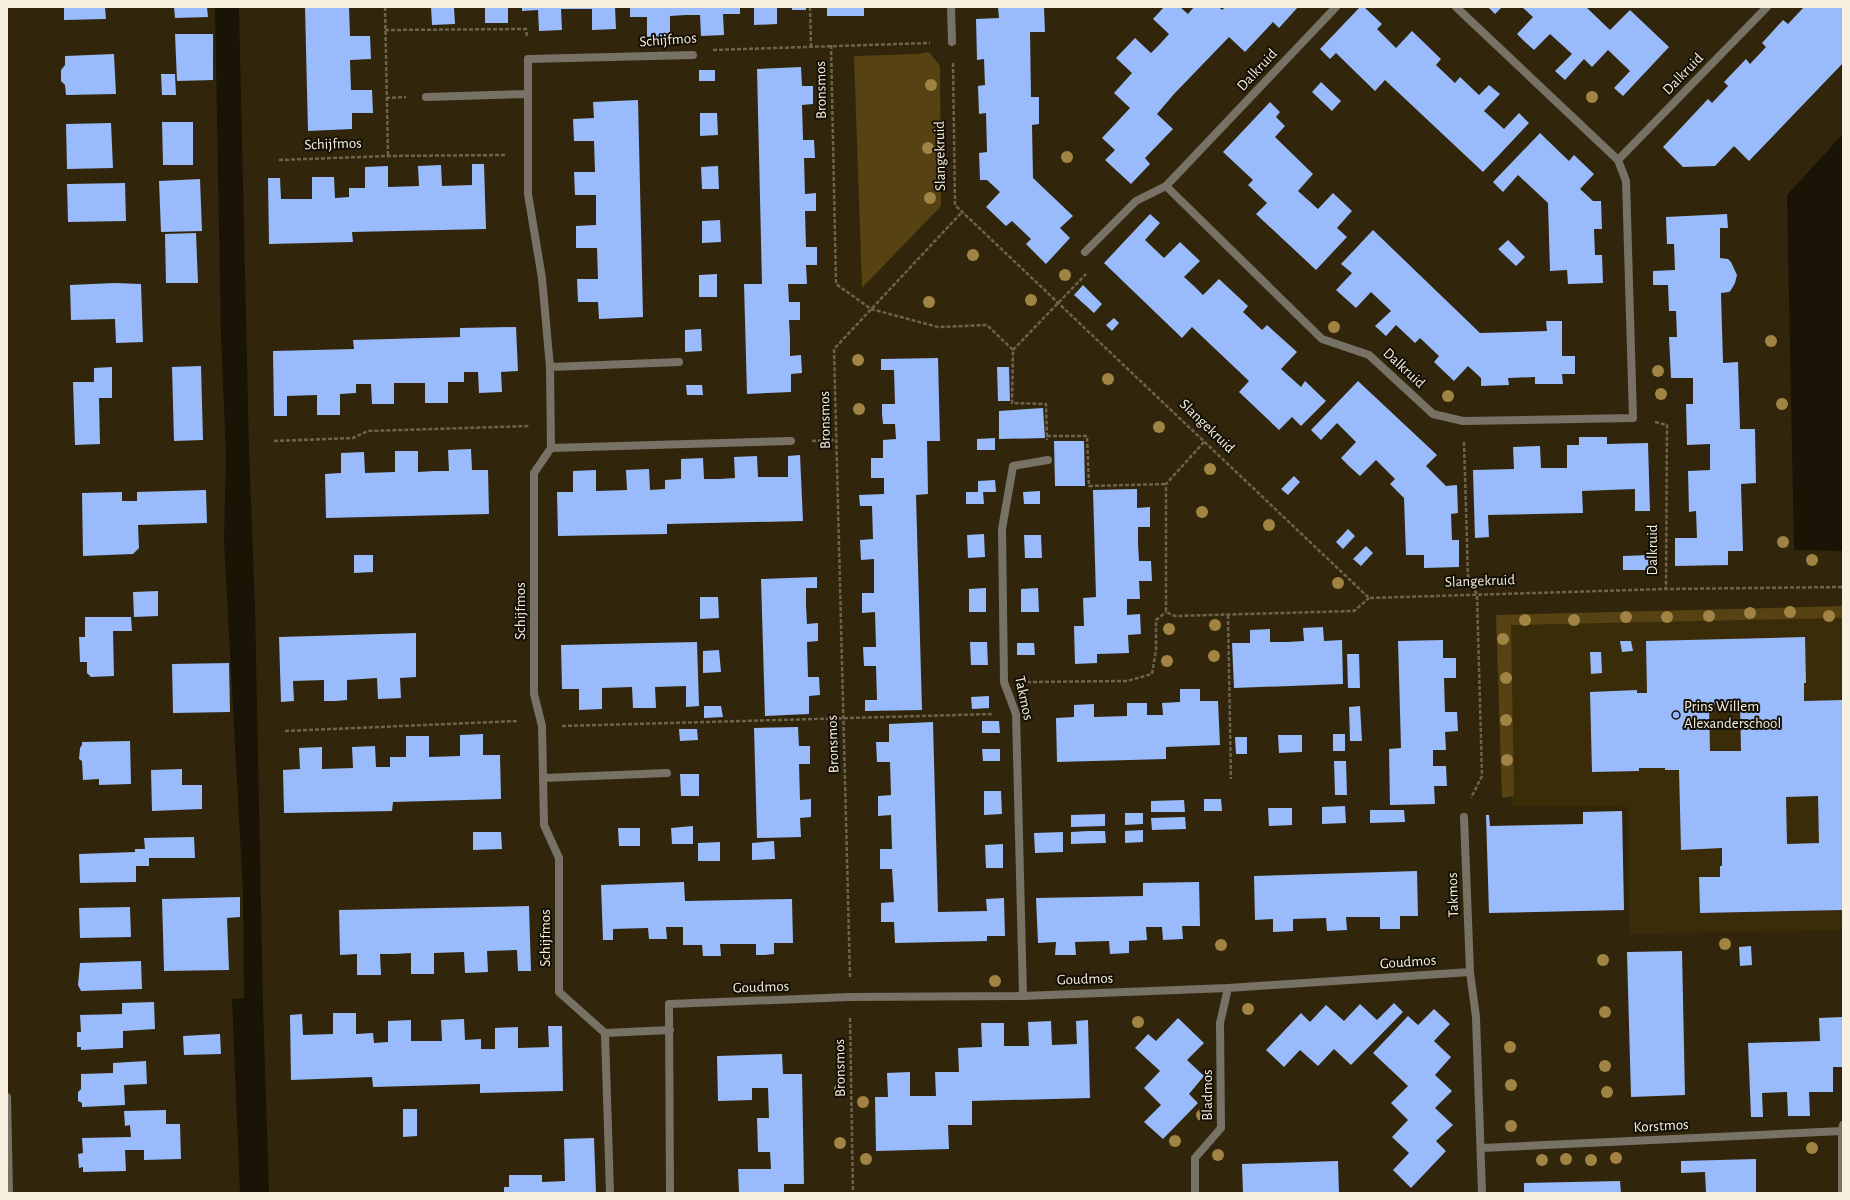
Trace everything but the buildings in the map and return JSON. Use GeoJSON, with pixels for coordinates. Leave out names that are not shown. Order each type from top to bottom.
{"type":"FeatureCollection","features":[{"type":"Feature","properties":{"kind":"street"},"geometry":{"type":"LineString","coordinates":[[951,7],[952,42]]}},
{"type":"Feature","properties":{"kind":"street","name":"Dalkruid"},"geometry":{"type":"LineString","coordinates":[[1085,252],[1136,201],[1166,186],[1336,7]]}},
{"type":"Feature","properties":{"kind":"street"},"geometry":{"type":"LineString","coordinates":[[1456,7],[1618,160],[1626,180],[1633,418]]}},
{"type":"Feature","properties":{"kind":"street","name":"Dalkruid"},"geometry":{"type":"LineString","coordinates":[[1618,160],[1767,7]]}},
{"type":"Feature","properties":{"kind":"street","name":"Schijfmos"},"geometry":{"type":"LineString","coordinates":[[528,59],[693,55]]}},
{"type":"Feature","properties":{"kind":"street"},"geometry":{"type":"LineString","coordinates":[[528,59],[528,194],[542,278],[550,367],[551,448],[791,441]]}},
{"type":"Feature","properties":{"kind":"street"},"geometry":{"type":"LineString","coordinates":[[426,97],[528,94]]}},
{"type":"Feature","properties":{"kind":"street","name":"Dalkruid"},"geometry":{"type":"LineString","coordinates":[[1166,186],[1322,339],[1369,355],[1433,414],[1463,421],[1633,418]]}},
{"type":"Feature","properties":{"kind":"street"},"geometry":{"type":"LineString","coordinates":[[550,367],[678,362]]}},
{"type":"Feature","properties":{"kind":"street","name":"Schijfmos"},"geometry":{"type":"LineString","coordinates":[[551,448],[534,473],[534,694],[542,726],[544,825],[559,858],[559,992],[605,1033]]}},
{"type":"Feature","properties":{"kind":"street","name":"Takmos"},"geometry":{"type":"LineString","coordinates":[[1023,996],[1016,714],[1004,682],[1002,529],[1013,466],[1048,460]]}},
{"type":"Feature","properties":{"kind":"street"},"geometry":{"type":"LineString","coordinates":[[544,778],[667,773]]}},
{"type":"Feature","properties":{"kind":"street","name":"Takmos"},"geometry":{"type":"LineString","coordinates":[[1464,817],[1470,972]]}},
{"type":"Feature","properties":{"kind":"street"},"geometry":{"type":"LineString","coordinates":[[1470,972],[1476,1017],[1482,1148],[1482,1193]]}},
{"type":"Feature","properties":{"kind":"street","name":"Goudmos"},"geometry":{"type":"LineString","coordinates":[[670,1193],[669,1004],[850,997],[1023,996],[1228,988],[1470,972]]}},
{"type":"Feature","properties":{"kind":"street","name":"Bladmos"},"geometry":{"type":"LineString","coordinates":[[1195,1193],[1195,1158],[1221,1128],[1220,1023],[1228,988]]}},
{"type":"Feature","properties":{"kind":"street"},"geometry":{"type":"LineString","coordinates":[[610,1193],[605,1033],[670,1030]]}},
{"type":"Feature","properties":{"kind":"street"},"geometry":{"type":"LineString","coordinates":[[7,1097],[10,1193]]}},
{"type":"Feature","properties":{"kind":"street","name":"Korstmos"},"geometry":{"type":"LineString","coordinates":[[1482,1148],[1842,1128],[1842,1193]]}},
{"type":"Feature","properties":{"kind":"path"},"geometry":{"type":"LineString","coordinates":[[385,7],[388,156]]}},
{"type":"Feature","properties":{"kind":"path"},"geometry":{"type":"LineString","coordinates":[[810,7],[811,46]]}},
{"type":"Feature","properties":{"kind":"path"},"geometry":{"type":"LineString","coordinates":[[385,30],[526,29],[528,59]]}},
{"type":"Feature","properties":{"kind":"path","name":"Schijfmos"},"geometry":{"type":"LineString","coordinates":[[693,55],[708,50],[952,42]]}},
{"type":"Feature","properties":{"kind":"path","name":"Slangekruid"},"geometry":{"type":"LineString","coordinates":[[952,42],[955,206],[1369,598],[1666,589],[1843,586]]}},
{"type":"Feature","properties":{"kind":"path","name":"Bronsmos"},"geometry":{"type":"LineString","coordinates":[[831,45],[836,284],[871,308]]}},
{"type":"Feature","properties":{"kind":"path","name":"Schijfmos"},"geometry":{"type":"LineString","coordinates":[[279,160],[388,156],[528,155]]}},
{"type":"Feature","properties":{"kind":"path","name":"Bronsmos"},"geometry":{"type":"LineString","coordinates":[[853,1193],[850,997],[834,348],[962,212]]}},
{"type":"Feature","properties":{"kind":"path"},"geometry":{"type":"LineString","coordinates":[[1048,460],[1046,404],[1012,403],[1013,350],[1096,264],[1085,252]]}},
{"type":"Feature","properties":{"kind":"path"},"geometry":{"type":"LineString","coordinates":[[871,308],[938,327],[987,325],[1013,350]]}},
{"type":"Feature","properties":{"kind":"path","name":"Dalkruid"},"geometry":{"type":"LineString","coordinates":[[1633,418],[1667,425],[1666,589]]}},
{"type":"Feature","properties":{"kind":"path"},"geometry":{"type":"LineString","coordinates":[[1463,421],[1468,576],[1477,595],[1482,776],[1465,809],[1464,817]]}},
{"type":"Feature","properties":{"kind":"path"},"geometry":{"type":"LineString","coordinates":[[274,441],[353,438],[368,431],[550,425]]}},
{"type":"Feature","properties":{"kind":"path"},"geometry":{"type":"LineString","coordinates":[[1047,436],[1087,436],[1088,486],[1166,484]]}},
{"type":"Feature","properties":{"kind":"path"},"geometry":{"type":"LineString","coordinates":[[1166,612],[1166,484],[1204,442]]}},
{"type":"Feature","properties":{"kind":"path"},"geometry":{"type":"LineString","coordinates":[[1166,612],[1175,616],[1354,611],[1369,598]]}},
{"type":"Feature","properties":{"kind":"path"},"geometry":{"type":"LineString","coordinates":[[1004,682],[1127,681],[1152,674],[1156,650],[1156,620],[1166,612]]}},
{"type":"Feature","properties":{"kind":"path"},"geometry":{"type":"LineString","coordinates":[[1228,614],[1231,779]]}},
{"type":"Feature","properties":{"kind":"path"},"geometry":{"type":"LineString","coordinates":[[843,718],[1016,714]]}},
{"type":"Feature","properties":{"kind":"shaded area"},"geometry":{"type":"Polygon","coordinates":[[[215,7],[239,7],[249,450],[255,607],[263,1006],[269,1193],[240,1193],[232,999],[244,998],[243,892],[224,541],[226,456],[221,336],[215,7]]]}},
{"type":"Feature","properties":{"kind":"shaded area"},"geometry":{"type":"Polygon","coordinates":[[[929,52],[940,66],[941,206],[862,288],[854,56],[917,54],[929,52]]]}},
{"type":"Feature","properties":{"kind":"shaded area"},"geometry":{"type":"Polygon","coordinates":[[[1843,134],[1843,551],[1794,550],[1787,195],[1843,134]]]}},
{"type":"Feature","properties":{"kind":"shaded area"},"geometry":{"type":"Polygon","coordinates":[[[1843,606],[1843,618],[1511,625],[1514,796],[1502,798],[1496,615],[1843,606]]]}},
{"type":"Feature","properties":{"kind":"shaded area","name":"Prins Willem Alexanderschool"},"geometry":{"type":"Polygon","coordinates":[[[1843,613],[1843,930],[1629,934],[1628,807],[1511,806],[1508,624],[1843,613]]]}},
{"type":"Feature","properties":{"kind":"place","name":"Prins Willem Alexanderschool"},"geometry":{"type":"Point","coordinates":[1676,715]}}]}
